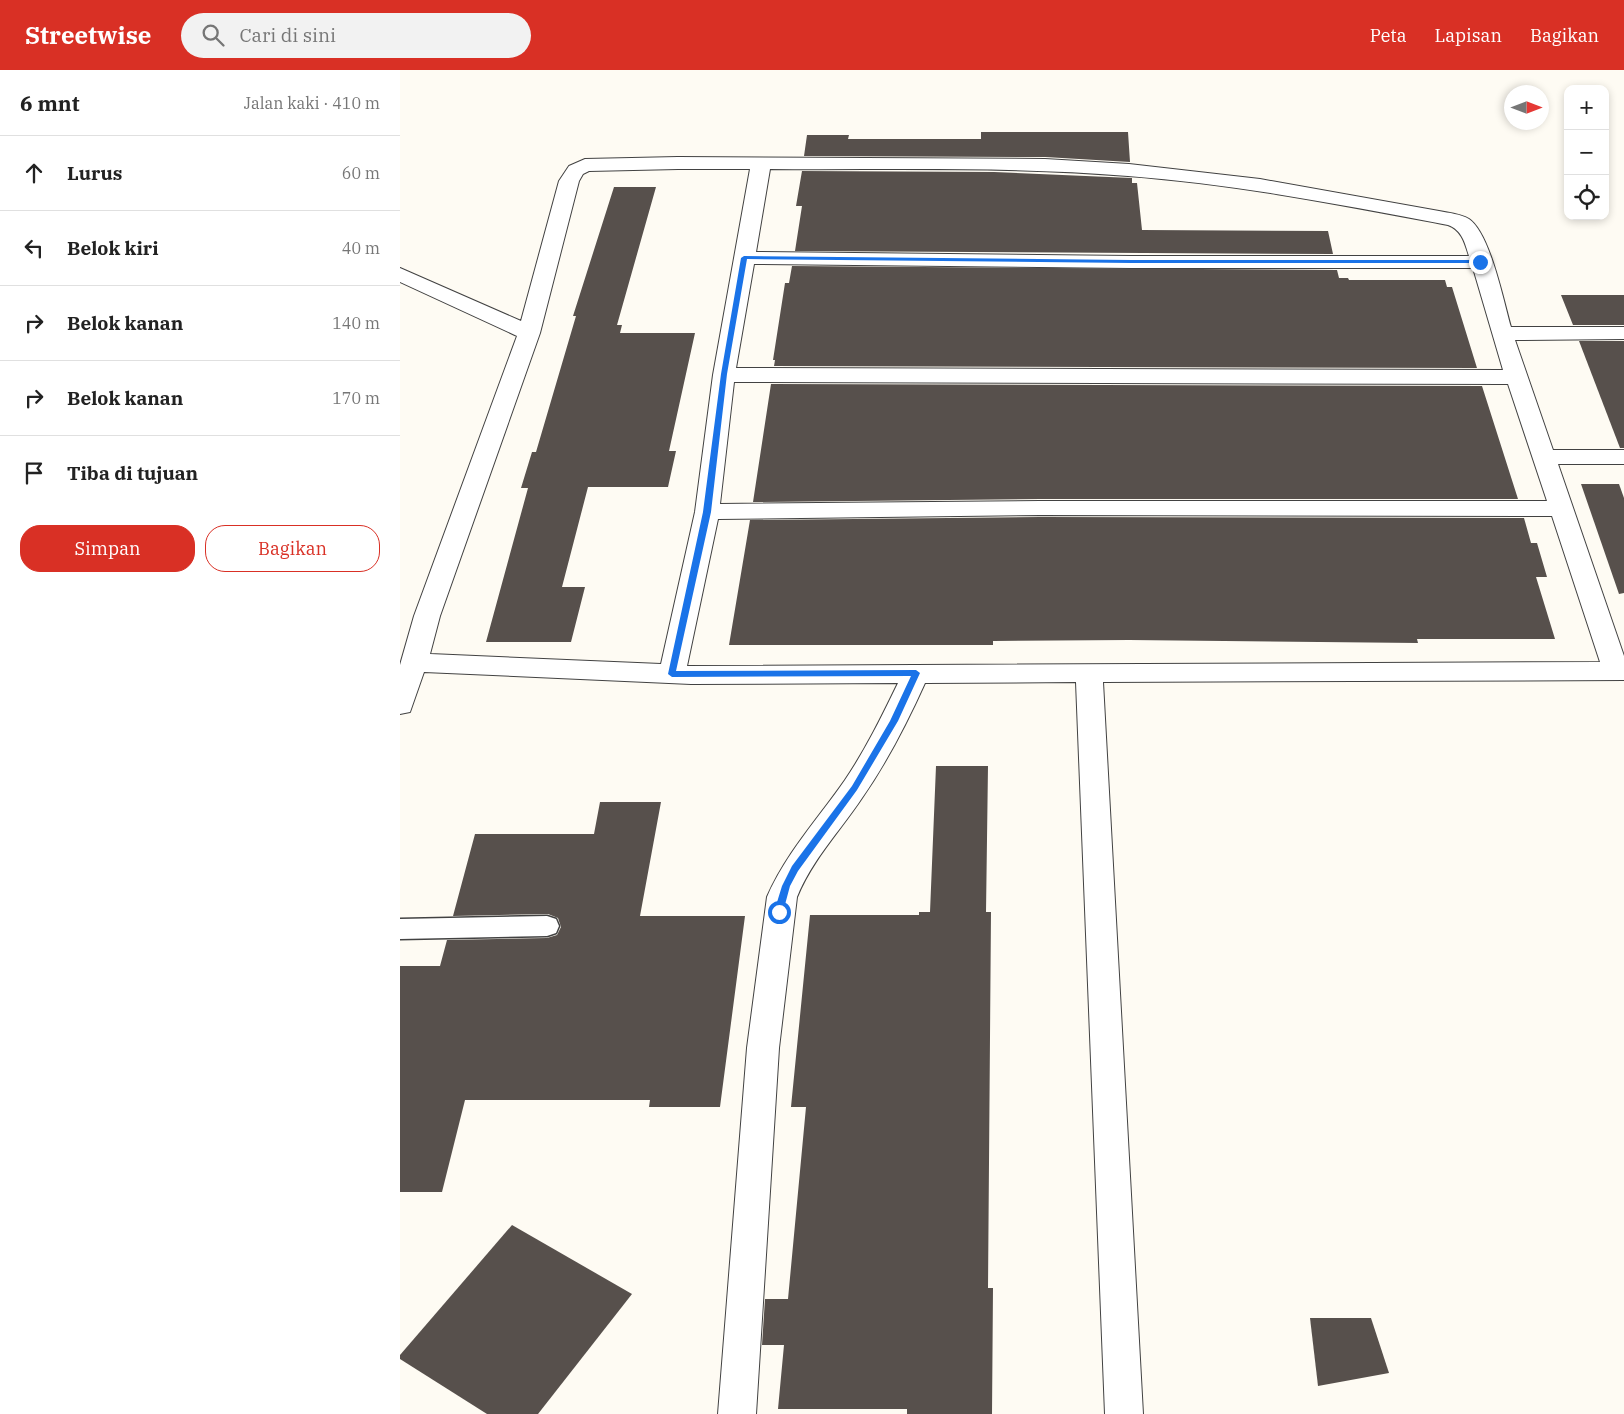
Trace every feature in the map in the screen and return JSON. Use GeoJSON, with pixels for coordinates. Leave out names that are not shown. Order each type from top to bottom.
{"type":"FeatureCollection","features":[{"type":"Feature","properties":{"kind":"street"},"geometry":{"type":"LineString","coordinates":[[672,674],[707,512],[724,374],[761,163]]}},
{"type":"Feature","properties":{"kind":"street"},"geometry":{"type":"LineString","coordinates":[[400,705],[427,616],[529,333],[570,181],[576,170],[585,165],[761,163],[1045,165],[1129,170],[1260,185],[1457,221],[1466,227],[1474,241],[1502,334],[1562,510],[1620,671],[672,674],[457,663],[414,663]]}},
{"type":"Feature","properties":{"kind":"street"},"geometry":{"type":"LineString","coordinates":[[744,258],[1131,262],[1480,262]]}},
{"type":"Feature","properties":{"kind":"street"},"geometry":{"type":"LineString","coordinates":[[400,274],[529,333]]}},
{"type":"Feature","properties":{"kind":"street"},"geometry":{"type":"LineString","coordinates":[[1502,334],[1624,332]]}},
{"type":"Feature","properties":{"kind":"street"},"geometry":{"type":"LineString","coordinates":[[724,374],[1517,377]]}},
{"type":"Feature","properties":{"kind":"street"},"geometry":{"type":"LineString","coordinates":[[1544,457],[1624,457]]}},
{"type":"Feature","properties":{"kind":"street"},"geometry":{"type":"LineString","coordinates":[[707,512],[1030,508],[1562,510]]}},
{"type":"Feature","properties":{"kind":"street"},"geometry":{"type":"LineString","coordinates":[[737,1414],[764,1048],[782,897],[786,886],[806,852],[854,788],[870,763],[894,721],[916,673]]}},
{"type":"Feature","properties":{"kind":"street"},"geometry":{"type":"LineString","coordinates":[[1089,673],[1124,1414]]}},
{"type":"Feature","properties":{"kind":"lane"},"geometry":{"type":"LineString","coordinates":[[400,929],[547,926]]}},
{"type":"Feature","properties":{"kind":"building"},"geometry":{"type":"Polygon","coordinates":[[[981,132],[1128,132],[1130,162],[1045,157],[804,156],[807,135],[849,135],[848,139],[981,139],[981,132]]]}},
{"type":"Feature","properties":{"kind":"building"},"geometry":{"type":"Polygon","coordinates":[[[802,171],[994,172],[1132,178],[1132,183],[1137,183],[1142,230],[1328,231],[1333,254],[795,251],[802,206],[796,206],[802,171]]]}},
{"type":"Feature","properties":{"kind":"building"},"geometry":{"type":"Polygon","coordinates":[[[614,187],[656,187],[617,325],[622,325],[620,333],[695,333],[669,451],[676,451],[668,487],[588,487],[562,587],[585,587],[571,642],[486,642],[528,488],[521,488],[532,452],[536,452],[576,316],[573,316],[614,187]]]}},
{"type":"Feature","properties":{"kind":"building"},"geometry":{"type":"Polygon","coordinates":[[[792,266],[1337,270],[1339,278],[1348,278],[1349,280],[1445,280],[1447,287],[1452,287],[1477,368],[774,366],[775,360],[773,360],[785,283],[789,283],[792,266]]]}},
{"type":"Feature","properties":{"kind":"building"},"geometry":{"type":"Polygon","coordinates":[[[1561,295],[1624,295],[1624,325],[1573,325],[1561,295]]]}},
{"type":"Feature","properties":{"kind":"building"},"geometry":{"type":"Polygon","coordinates":[[[1579,341],[1624,341],[1624,448],[1620,448],[1579,341]]]}},
{"type":"Feature","properties":{"kind":"building"},"geometry":{"type":"Polygon","coordinates":[[[771,384],[1482,386],[1518,499],[1040,499],[753,502],[771,384]]]}},
{"type":"Feature","properties":{"kind":"building"},"geometry":{"type":"Polygon","coordinates":[[[1581,484],[1619,484],[1624,498],[1624,593],[1619,594],[1581,484]]]}},
{"type":"Feature","properties":{"kind":"building"},"geometry":{"type":"Polygon","coordinates":[[[1040,517],[1524,518],[1531,543],[1537,543],[1547,577],[1536,577],[1555,639],[1417,639],[1418,643],[1129,640],[993,641],[993,645],[729,645],[750,520],[1040,517]]]}},
{"type":"Feature","properties":{"kind":"building"},"geometry":{"type":"Polygon","coordinates":[[[936,766],[988,766],[986,912],[991,912],[988,1288],[993,1288],[992,1414],[907,1414],[907,1409],[778,1409],[784,1345],[762,1345],[765,1299],[788,1299],[806,1107],[791,1107],[810,915],[919,915],[919,912],[930,912],[936,766]]]}},
{"type":"Feature","properties":{"kind":"building"},"geometry":{"type":"Polygon","coordinates":[[[600,802],[661,802],[640,916],[745,916],[720,1107],[649,1107],[650,1100],[465,1100],[442,1192],[400,1192],[400,966],[440,966],[447,940],[547,938],[557,935],[561,927],[558,918],[548,914],[453,916],[475,834],[594,834],[600,802]]]}},
{"type":"Feature","properties":{"kind":"building"},"geometry":{"type":"Polygon","coordinates":[[[512,1225],[632,1294],[538,1414],[487,1414],[400,1359],[400,1355],[512,1225]]]}},
{"type":"Feature","properties":{"kind":"building"},"geometry":{"type":"Polygon","coordinates":[[[1310,1318],[1371,1318],[1389,1373],[1318,1386],[1310,1318]]]}},
{"type":"Feature","properties":{"kind":"route"},"geometry":{"type":"LineString","coordinates":[[779,912],[782,897],[795,868],[854,788],[875,755],[894,721],[916,673],[691,676],[672,674],[707,512],[724,374],[744,258],[1131,262],[1480,262]]}}]}
